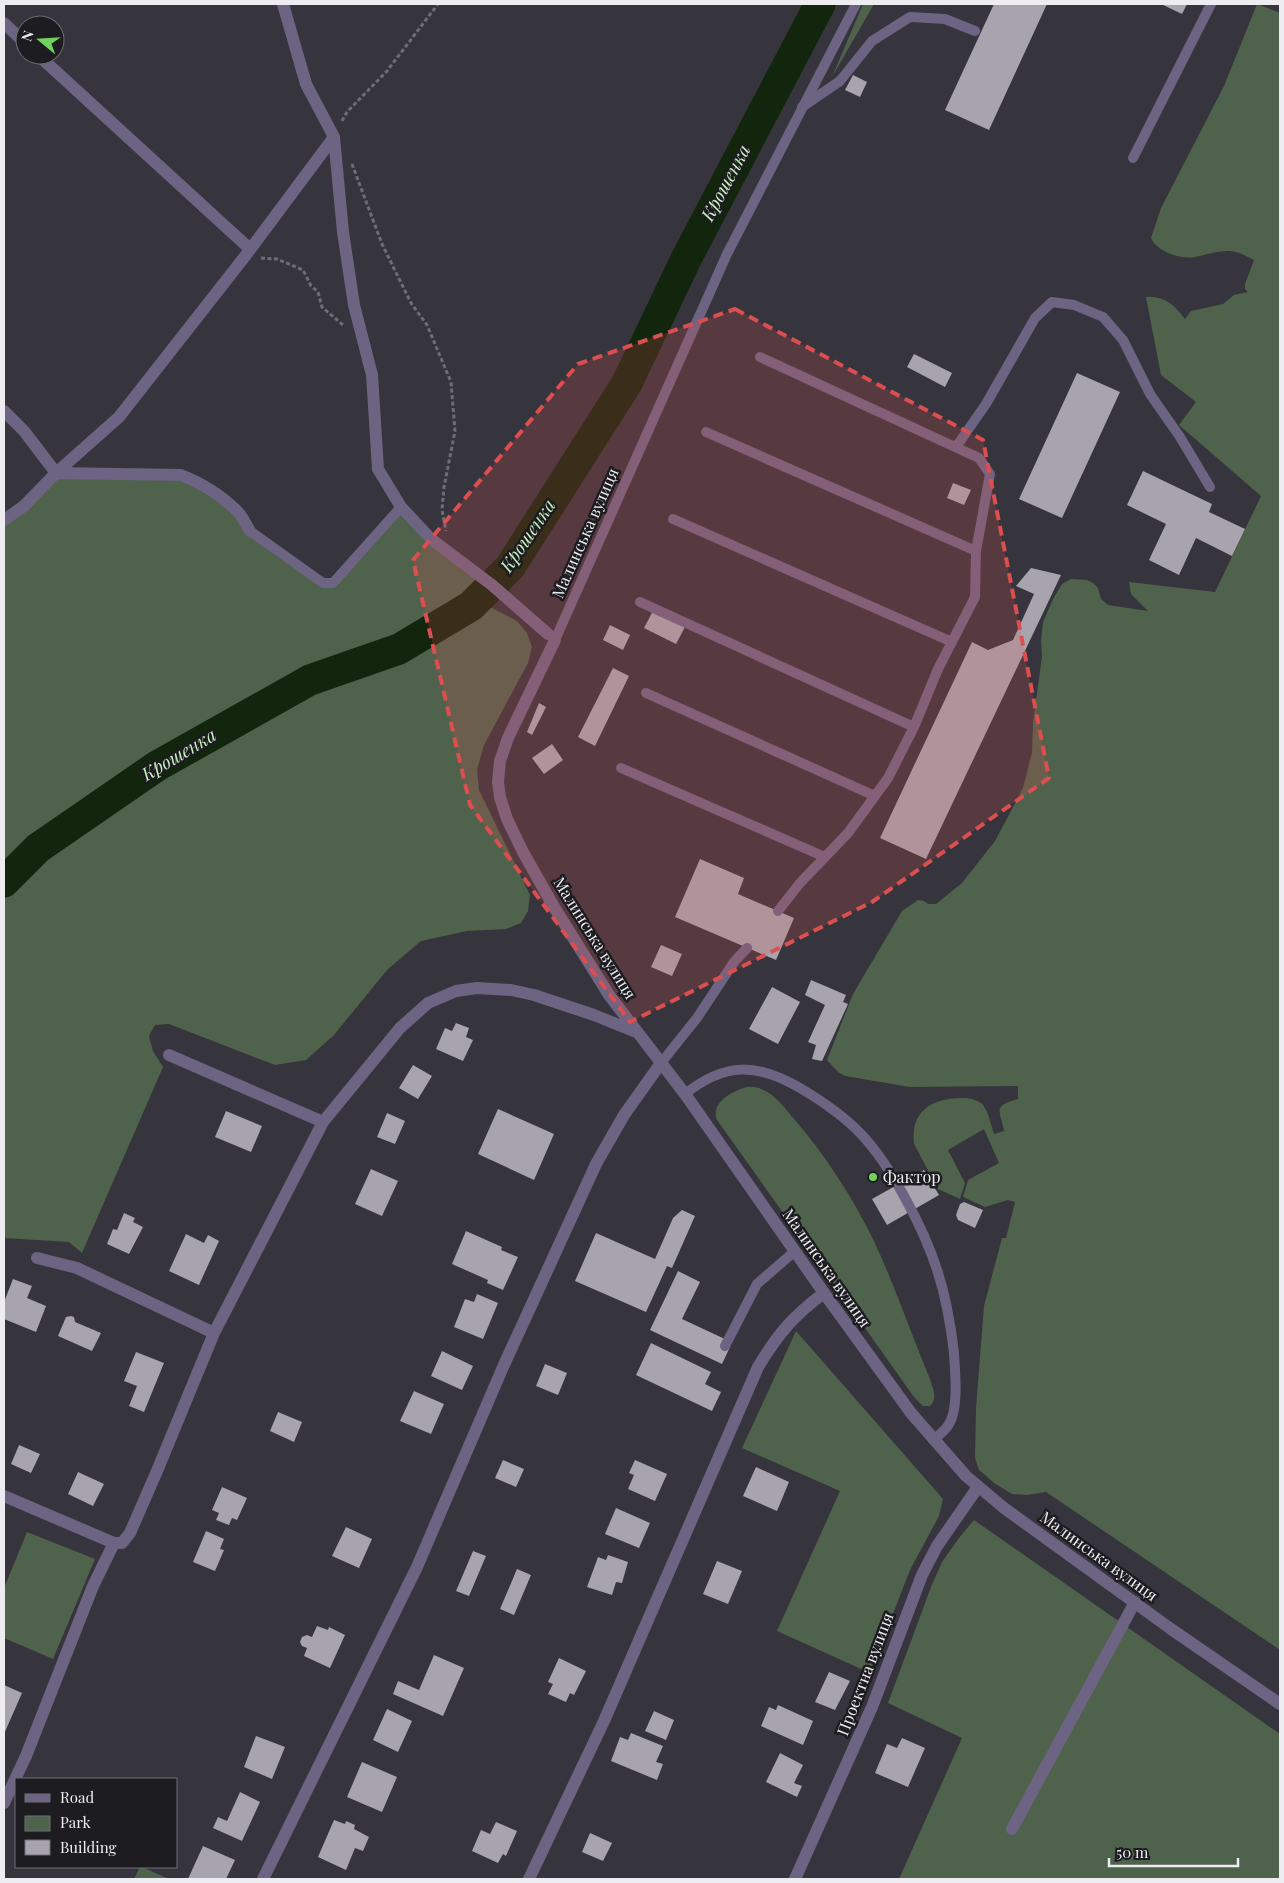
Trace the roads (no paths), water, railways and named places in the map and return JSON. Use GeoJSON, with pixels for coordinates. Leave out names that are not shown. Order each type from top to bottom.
{"type":"FeatureCollection","features":[{"type":"Feature","properties":{"kind":"street"},"geometry":{"type":"LineString","coordinates":[[283,4],[306,84],[334,136],[343,232],[354,305],[372,375],[378,469],[401,507],[431,539],[492,585],[551,637]]}},
{"type":"Feature","properties":{"kind":"street"},"geometry":{"type":"LineString","coordinates":[[4,23],[15,33]]}},
{"type":"Feature","properties":{"kind":"street"},"geometry":{"type":"LineString","coordinates":[[49,65],[250,249]]}},
{"type":"Feature","properties":{"kind":"street"},"geometry":{"type":"LineString","coordinates":[[4,520],[24,506],[56,473],[119,417],[241,261],[334,136]]}},
{"type":"Feature","properties":{"kind":"street"},"geometry":{"type":"LineString","coordinates":[[4,411],[24,431],[56,473]]}},
{"type":"Feature","properties":{"kind":"street"},"geometry":{"type":"LineString","coordinates":[[56,473],[181,475],[196,481],[227,503],[238,512],[250,531]]}},
{"type":"Feature","properties":{"kind":"street","name":"Малинська вулиця"},"geometry":{"type":"LineString","coordinates":[[551,637],[500,761],[498,782],[500,797],[507,819],[519,844],[554,907],[609,995],[685,1094],[824,1293],[911,1413],[933,1440],[978,1487],[1004,1508],[1280,1704]]}},
{"type":"Feature","properties":{"kind":"street"},"geometry":{"type":"LineString","coordinates":[[4,1496],[114,1543],[122,1542],[130,1533],[214,1333],[323,1122],[400,1028],[428,1002],[456,991],[477,988],[511,990],[534,995],[594,1015],[638,1033]]}},
{"type":"Feature","properties":{"kind":"street"},"geometry":{"type":"LineString","coordinates":[[169,1055],[323,1122]]}},
{"type":"Feature","properties":{"kind":"street"},"geometry":{"type":"LineString","coordinates":[[263,1879],[418,1567],[503,1367],[596,1164],[624,1115],[661,1063]]}},
{"type":"Feature","properties":{"kind":"street"},"geometry":{"type":"LineString","coordinates":[[37,1258],[77,1268],[214,1333]]}},
{"type":"Feature","properties":{"kind":"street"},"geometry":{"type":"LineString","coordinates":[[529,1879],[604,1721],[758,1366],[775,1339],[791,1319],[824,1293]]}},
{"type":"Feature","properties":{"kind":"street","name":"Проектна вулиця"},"geometry":{"type":"LineString","coordinates":[[795,1879],[872,1707],[922,1575],[937,1546],[978,1487]]}},
{"type":"Feature","properties":{"kind":"street"},"geometry":{"type":"LineString","coordinates":[[4,1802],[7,1785],[26,1756],[93,1586],[114,1543]]}},
{"type":"Feature","properties":{"kind":"street"},"geometry":{"type":"LineString","coordinates":[[1012,1829],[1135,1602]]}},
{"type":"Feature","properties":{"kind":"lane","name":"Малинська вулиця"},"geometry":{"type":"LineString","coordinates":[[551,637],[726,254],[856,4]]}},
{"type":"Feature","properties":{"kind":"lane"},"geometry":{"type":"LineString","coordinates":[[1133,158],[1211,4]]}},
{"type":"Feature","properties":{"kind":"lane"},"geometry":{"type":"LineString","coordinates":[[801,108],[840,81],[872,41],[910,17],[945,19],[975,31]]}},
{"type":"Feature","properties":{"kind":"lane"},"geometry":{"type":"LineString","coordinates":[[956,447],[986,404],[1035,318],[1052,302],[1074,305],[1103,316],[1124,340],[1150,394],[1180,437],[1210,487]]}},
{"type":"Feature","properties":{"kind":"lane"},"geometry":{"type":"LineString","coordinates":[[760,357],[979,458],[990,474],[976,551],[975,597],[938,669],[914,727],[888,778],[848,833],[800,882],[778,911]]}},
{"type":"Feature","properties":{"kind":"lane"},"geometry":{"type":"LineString","coordinates":[[706,432],[976,551]]}},
{"type":"Feature","properties":{"kind":"lane"},"geometry":{"type":"LineString","coordinates":[[250,531],[323,583],[333,583],[401,507]]}},
{"type":"Feature","properties":{"kind":"lane"},"geometry":{"type":"LineString","coordinates":[[673,519],[952,642]]}},
{"type":"Feature","properties":{"kind":"lane"},"geometry":{"type":"LineString","coordinates":[[640,602],[914,727]]}},
{"type":"Feature","properties":{"kind":"lane"},"geometry":{"type":"LineString","coordinates":[[646,692],[875,796]]}},
{"type":"Feature","properties":{"kind":"lane"},"geometry":{"type":"LineString","coordinates":[[621,768],[825,857]]}},
{"type":"Feature","properties":{"kind":"lane"},"geometry":{"type":"LineString","coordinates":[[661,1063],[697,1018],[734,962],[747,948]]}},
{"type":"Feature","properties":{"kind":"lane"},"geometry":{"type":"LineString","coordinates":[[685,1094],[702,1081],[721,1072],[746,1070],[773,1075],[787,1081],[838,1113],[862,1135],[890,1170],[921,1227],[937,1265],[950,1317],[956,1373],[955,1404],[949,1424],[933,1440]]}},
{"type":"Feature","properties":{"kind":"lane"},"geometry":{"type":"LineString","coordinates":[[725,1346],[757,1284],[795,1251]]}},
{"type":"Feature","properties":{"kind":"waterway","name":"Крошенка"},"geometry":{"type":"LineString","coordinates":[[4,882],[38,848],[157,766],[310,680],[399,649],[471,606],[510,567],[627,383],[686,259],[820,4]]}},
{"type":"Feature","properties":{"kind":"place","name":"Фактор"},"geometry":{"type":"Point","coordinates":[873,1177]}}]}
